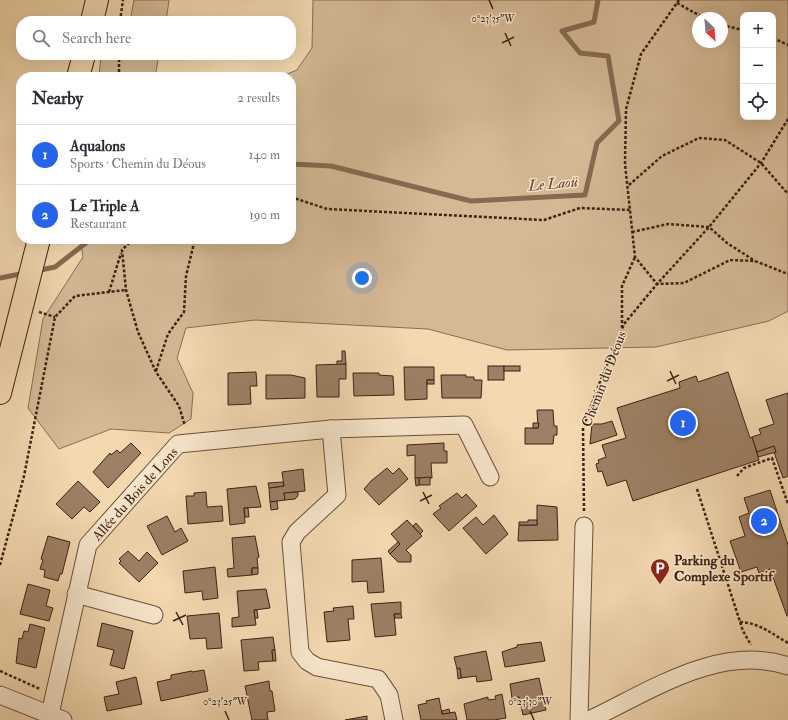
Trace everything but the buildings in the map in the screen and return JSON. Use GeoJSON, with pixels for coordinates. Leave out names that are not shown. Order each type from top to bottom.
{"type":"FeatureCollection","features":[{"type":"Feature","properties":{"kind":"main road"},"geometry":{"type":"LineString","coordinates":[[93,16],[97,0]]}},
{"type":"Feature","properties":{"kind":"main road"},"geometry":{"type":"LineString","coordinates":[[79,72],[83,60]]}},
{"type":"Feature","properties":{"kind":"main road"},"geometry":{"type":"LineString","coordinates":[[0,393],[38,244]]}},
{"type":"Feature","properties":{"kind":"street","name":"Allée du Bois de Lons"},"geometry":{"type":"LineString","coordinates":[[56,717],[76,594],[88,545],[178,444],[331,429],[464,426],[490,477]]}},
{"type":"Feature","properties":{"kind":"street"},"geometry":{"type":"LineString","coordinates":[[331,429],[337,495],[297,532],[292,542],[300,652],[307,661],[317,667],[378,678],[389,694],[394,720]]}},
{"type":"Feature","properties":{"kind":"street"},"geometry":{"type":"LineString","coordinates":[[579,720],[584,526]]}},
{"type":"Feature","properties":{"kind":"street"},"geometry":{"type":"LineString","coordinates":[[76,594],[154,615]]}},
{"type":"Feature","properties":{"kind":"street"},"geometry":{"type":"LineString","coordinates":[[589,720],[623,712],[680,676],[709,665],[733,660],[759,659],[788,666]]}},
{"type":"Feature","properties":{"kind":"street"},"geometry":{"type":"LineString","coordinates":[[0,695],[56,717]]}},
{"type":"Feature","properties":{"kind":"path"},"geometry":{"type":"LineString","coordinates":[[120,16],[123,0]]}},
{"type":"Feature","properties":{"kind":"path"},"geometry":{"type":"LineString","coordinates":[[622,330],[622,286],[635,257],[625,164],[626,109],[641,54],[678,1],[695,12]]}},
{"type":"Feature","properties":{"kind":"path"},"geometry":{"type":"LineString","coordinates":[[728,26],[740,29]]}},
{"type":"Feature","properties":{"kind":"path"},"geometry":{"type":"LineString","coordinates":[[776,39],[788,45]]}},
{"type":"Feature","properties":{"kind":"path"},"geometry":{"type":"LineString","coordinates":[[118,72],[119,60]]}},
{"type":"Feature","properties":{"kind":"path","name":"Chemin du Déous"},"geometry":{"type":"LineString","coordinates":[[584,526],[583,428],[624,324],[709,227],[760,163],[788,119]]}},
{"type":"Feature","properties":{"kind":"path"},"geometry":{"type":"LineString","coordinates":[[628,186],[662,156],[699,138],[725,140],[760,163],[788,194]]}},
{"type":"Feature","properties":{"kind":"path"},"geometry":{"type":"LineString","coordinates":[[296,199],[327,209],[544,220],[580,208],[630,210]]}},
{"type":"Feature","properties":{"kind":"path"},"geometry":{"type":"LineString","coordinates":[[632,232],[668,224],[709,227],[727,242],[755,261],[788,274]]}},
{"type":"Feature","properties":{"kind":"path"},"geometry":{"type":"LineString","coordinates":[[109,292],[122,250],[128,244]]}},
{"type":"Feature","properties":{"kind":"path"},"geometry":{"type":"LineString","coordinates":[[156,372],[168,334],[184,312],[186,276],[194,244]]}},
{"type":"Feature","properties":{"kind":"path"},"geometry":{"type":"LineString","coordinates":[[122,250],[126,290],[138,332],[156,372],[179,406],[191,443]]}},
{"type":"Feature","properties":{"kind":"path"},"geometry":{"type":"LineString","coordinates":[[635,257],[658,284],[684,283],[730,260],[755,261]]}},
{"type":"Feature","properties":{"kind":"path"},"geometry":{"type":"LineString","coordinates":[[0,565],[24,476],[55,317],[75,296],[126,290]]}},
{"type":"Feature","properties":{"kind":"path"},"geometry":{"type":"LineString","coordinates":[[37,311],[55,317]]}},
{"type":"Feature","properties":{"kind":"path"},"geometry":{"type":"LineString","coordinates":[[737,476],[744,468],[772,458],[788,504]]}},
{"type":"Feature","properties":{"kind":"path"},"geometry":{"type":"LineString","coordinates":[[697,489],[743,631],[759,659]]}},
{"type":"Feature","properties":{"kind":"path"},"geometry":{"type":"LineString","coordinates":[[740,622],[751,623],[767,629],[788,643]]}},
{"type":"Feature","properties":{"kind":"shaded area"},"geometry":{"type":"Polygon","coordinates":[[[134,0],[169,0],[167,16],[131,16],[134,0]]]}},
{"type":"Feature","properties":{"kind":"shaded area"},"geometry":{"type":"Polygon","coordinates":[[[313,0],[788,0],[788,311],[769,321],[656,347],[507,350],[428,329],[255,320],[186,328],[177,358],[193,393],[191,419],[169,433],[111,429],[59,449],[28,408],[43,319],[83,257],[81,244],[296,244],[296,72],[292,72],[297,70],[312,48],[313,0]]]}},
{"type":"Feature","properties":{"kind":"shaded area"},"geometry":{"type":"Polygon","coordinates":[[[101,60],[158,60],[156,72],[99,72],[101,60]]]}},
{"type":"Feature","properties":{"kind":"waterway","name":"Le Laoü"},"geometry":{"type":"LineString","coordinates":[[296,164],[331,166],[471,201],[585,195],[597,143],[619,121],[608,56],[580,53],[562,31],[594,22],[598,0]]}},
{"type":"Feature","properties":{"kind":"waterway","name":"Le Laoü"},"geometry":{"type":"LineString","coordinates":[[36,271],[55,267],[85,244]]}},
{"type":"Feature","properties":{"kind":"waterway","name":"Le Laoü"},"geometry":{"type":"LineString","coordinates":[[0,278],[25,273]]}},
{"type":"Feature","properties":{"kind":"place","name":"Aqualons"},"geometry":{"type":"Point","coordinates":[683,423]}},
{"type":"Feature","properties":{"kind":"place","name":"Le Triple A"},"geometry":{"type":"Point","coordinates":[764,521]}},
{"type":"Feature","properties":{"kind":"place","name":"Parking du Complexe Sportif"},"geometry":{"type":"Point","coordinates":[660,585]}}]}
